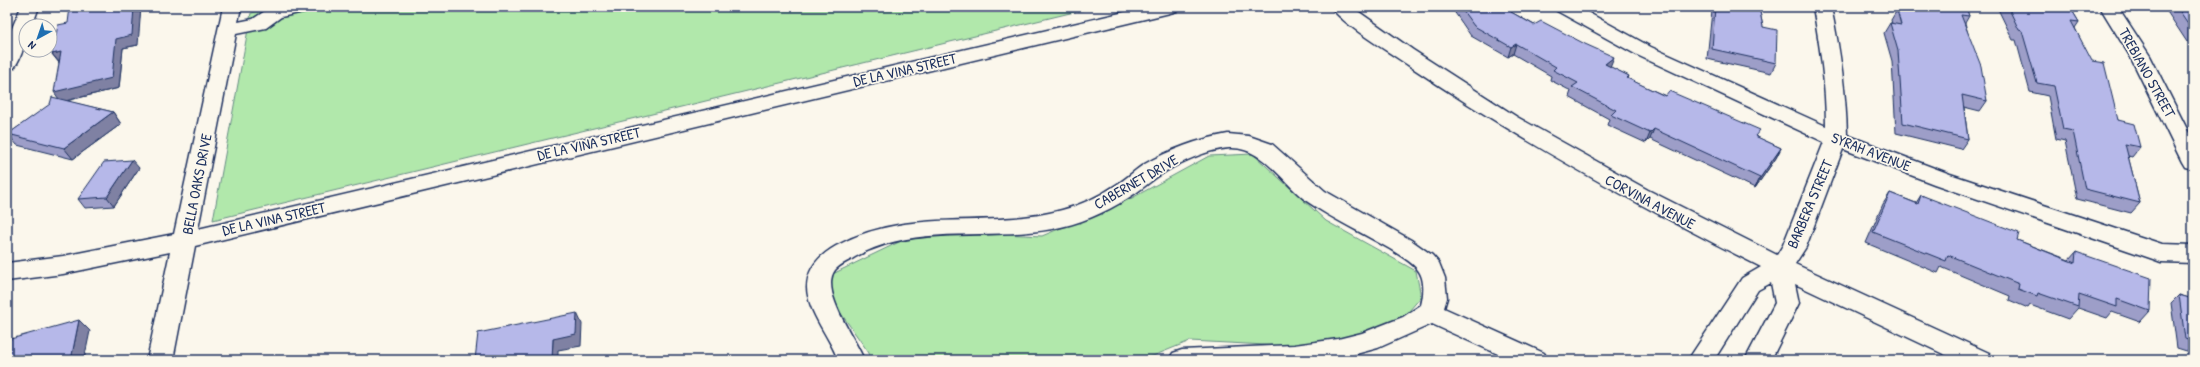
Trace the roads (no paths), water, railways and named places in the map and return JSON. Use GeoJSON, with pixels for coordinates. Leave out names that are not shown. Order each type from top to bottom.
{"type":"FeatureCollection","features":[{"type":"Feature","properties":{"kind":"street"},"geometry":{"type":"LineString","coordinates":[[7,64],[30,7]]}},
{"type":"Feature","properties":{"kind":"street","name":"BELLA OAKS DRIVE"},"geometry":{"type":"LineString","coordinates":[[160,360],[186,240],[232,7]]}},
{"type":"Feature","properties":{"kind":"street"},"geometry":{"type":"LineString","coordinates":[[227,30],[259,24],[275,13],[301,7]]}},
{"type":"Feature","properties":{"kind":"street","name":"DE LA VINA STREET"},"geometry":{"type":"LineString","coordinates":[[7,272],[63,265],[186,240],[1170,7]]}},
{"type":"Feature","properties":{"kind":"street","name":"CORVINA AVENUE"},"geometry":{"type":"LineString","coordinates":[[1340,7],[1472,98],[1612,182],[1780,268],[1980,360]]}},
{"type":"Feature","properties":{"kind":"street","name":"SYRAH AVENUE"},"geometry":{"type":"LineString","coordinates":[[1564,7],[1644,51],[1836,139],[1942,179],[2160,253],[2193,254]]}},
{"type":"Feature","properties":{"kind":"street"},"geometry":{"type":"LineString","coordinates":[[1822,7],[1831,53],[1836,94],[1836,139]]}},
{"type":"Feature","properties":{"kind":"street","name":"TREBIANO STREET"},"geometry":{"type":"LineString","coordinates":[[2109,7],[2140,56],[2193,162]]}},
{"type":"Feature","properties":{"kind":"street","name":"BARBERA STREET"},"geometry":{"type":"LineString","coordinates":[[1780,268],[1794,246],[1836,139]]}},
{"type":"Feature","properties":{"kind":"street","name":"CABERNET DRIVE"},"geometry":{"type":"LineString","coordinates":[[851,360],[847,346],[819,297],[818,281],[826,265],[846,250],[870,239],[906,231],[998,227],[1047,222],[1086,210],[1116,196],[1153,169],[1183,154],[1232,140],[1269,151],[1293,178],[1321,200],[1414,253],[1429,266],[1434,282],[1436,300],[1430,312]]}},
{"type":"Feature","properties":{"kind":"street"},"geometry":{"type":"LineString","coordinates":[[1701,360],[1750,284],[1780,268],[1787,303],[1758,360]]}},
{"type":"Feature","properties":{"kind":"street"},"geometry":{"type":"LineString","coordinates":[[1182,360],[1279,357],[1324,352],[1362,344],[1416,322],[1430,312],[1535,360]]}}]}
